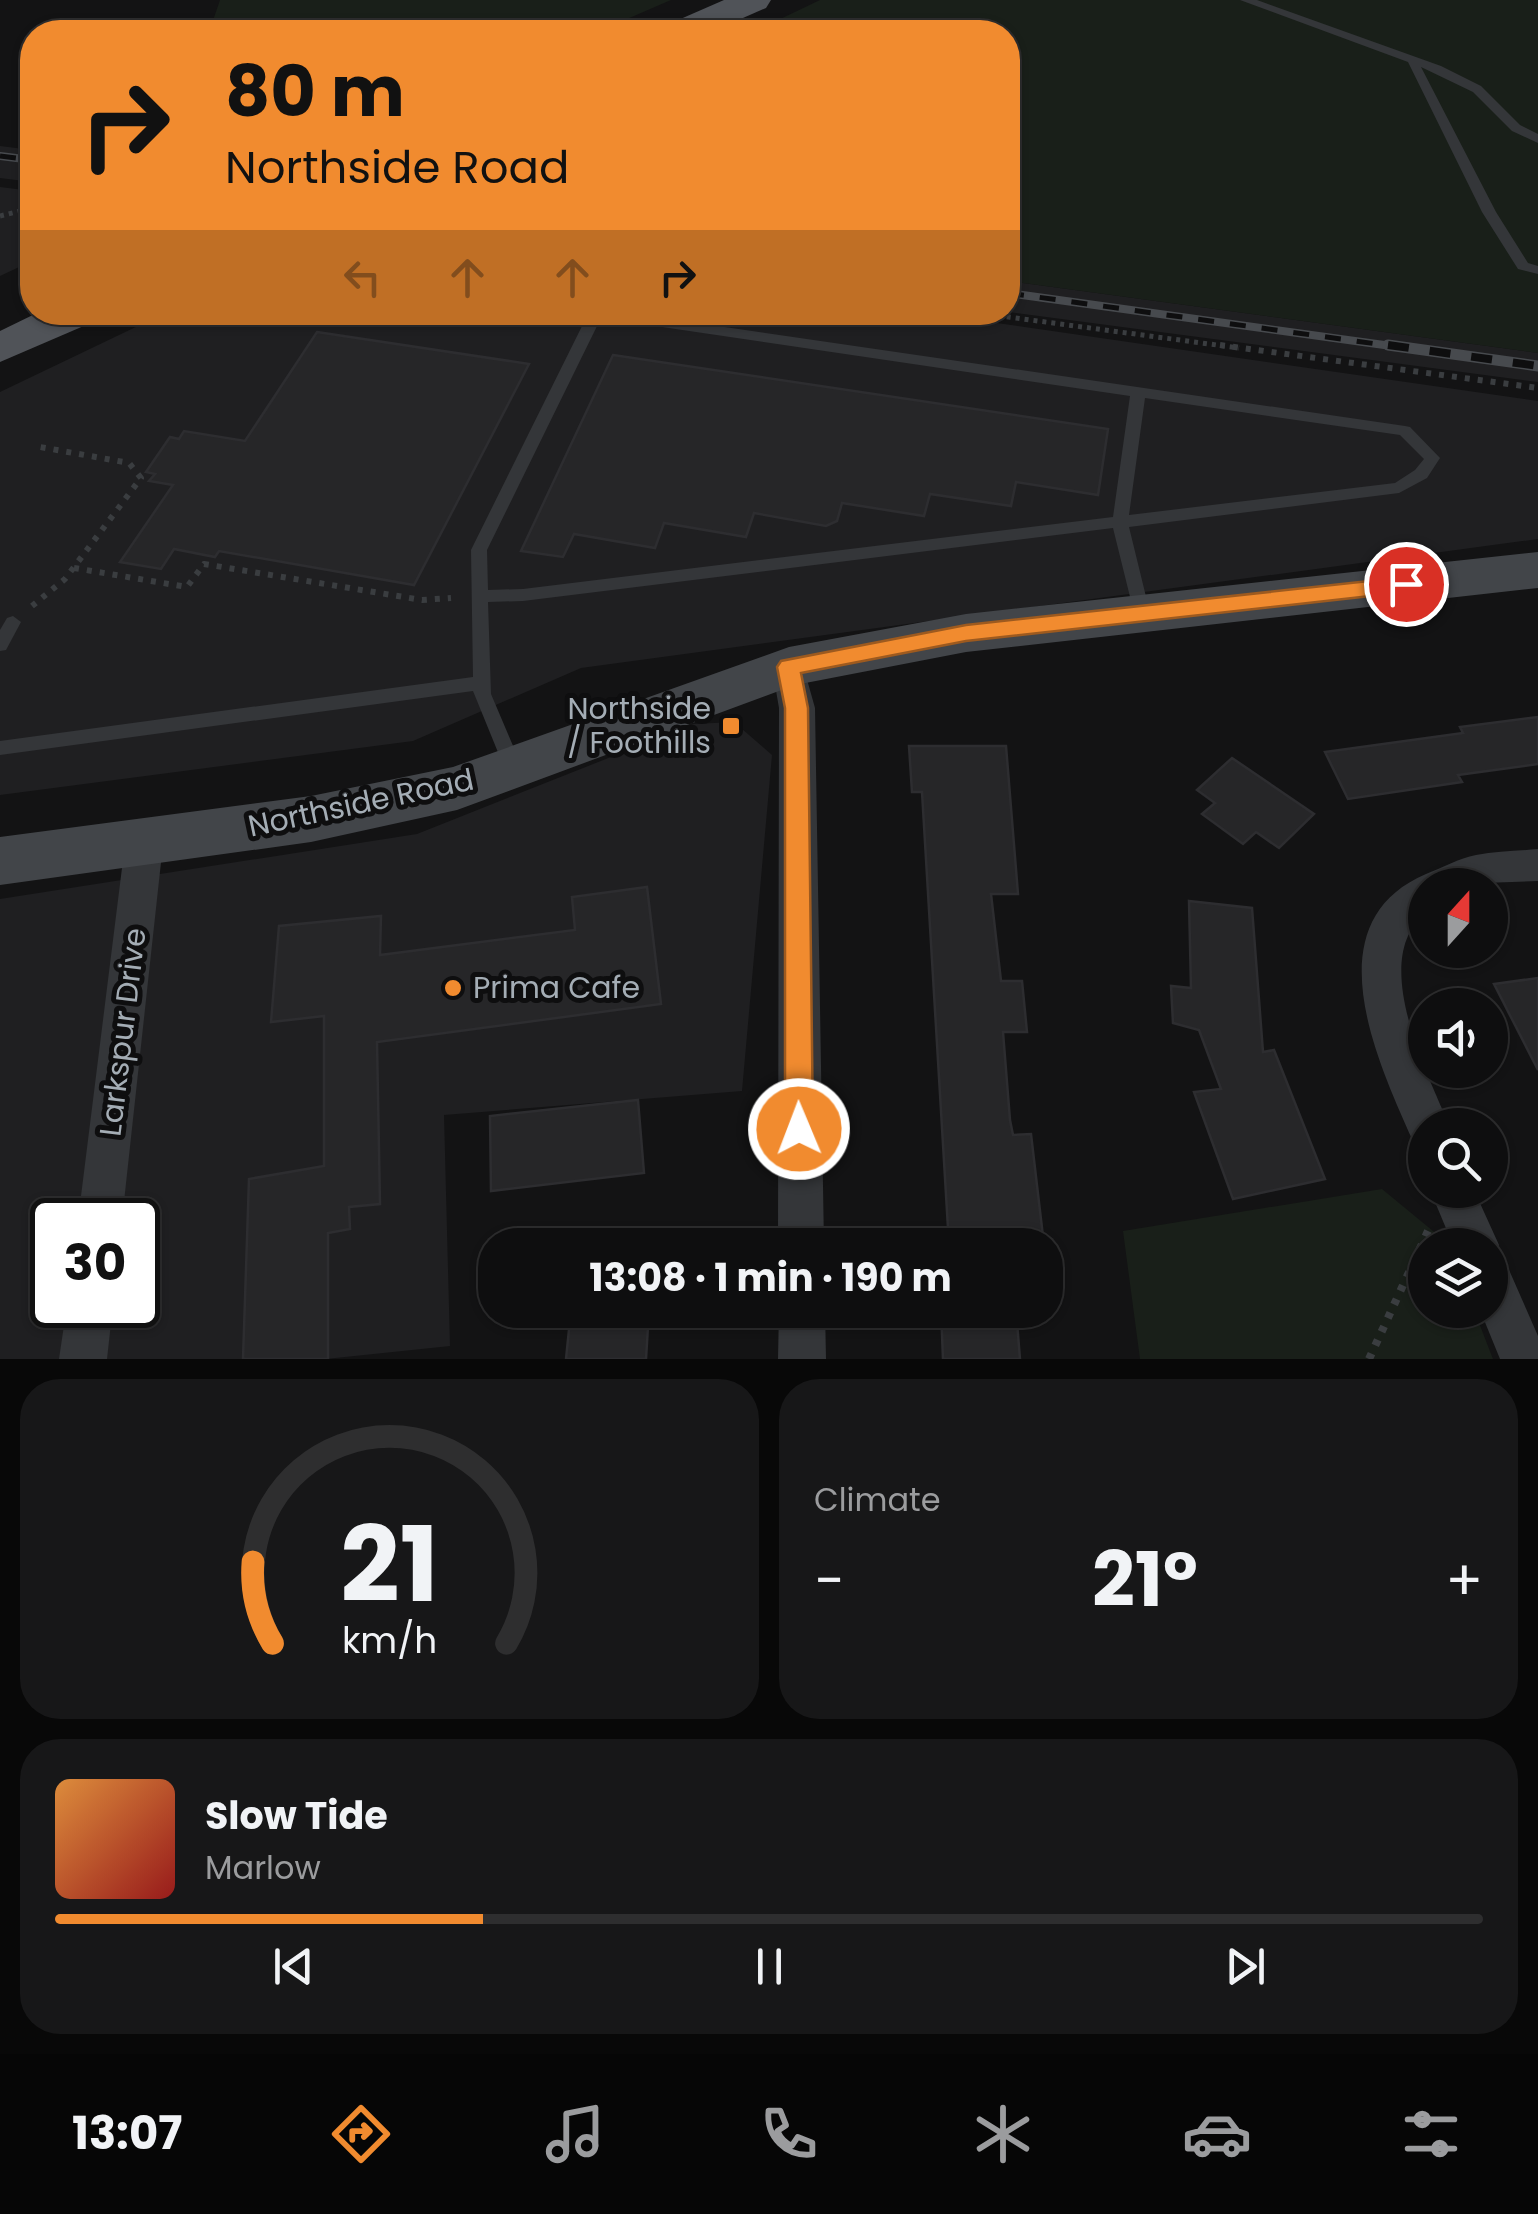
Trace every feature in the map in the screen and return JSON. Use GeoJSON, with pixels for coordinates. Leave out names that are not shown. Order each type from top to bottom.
{"type":"FeatureCollection","features":[{"type":"Feature","properties":{"kind":"main road"},"geometry":{"type":"LineString","coordinates":[[709,20],[753,0]]}},
{"type":"Feature","properties":{"kind":"main road"},"geometry":{"type":"LineString","coordinates":[[0,348],[49,325]]}},
{"type":"Feature","properties":{"kind":"street","name":"Northside Road"},"geometry":{"type":"LineString","coordinates":[[0,861],[311,819],[457,788],[788,667],[966,633],[1538,570]]}},
{"type":"Feature","properties":{"kind":"street"},"geometry":{"type":"LineString","coordinates":[[788,667],[796,708],[801,1228]]}},
{"type":"Feature","properties":{"kind":"street","name":"Larkspur Drive"},"geometry":{"type":"LineString","coordinates":[[103,1198],[144,844]]}},
{"type":"Feature","properties":{"kind":"street"},"geometry":{"type":"LineString","coordinates":[[1506,868],[1538,865]]}},
{"type":"Feature","properties":{"kind":"street"},"geometry":{"type":"LineString","coordinates":[[1408,906],[1392,920],[1378,957],[1389,1029],[1420,1108]]}},
{"type":"Feature","properties":{"kind":"street"},"geometry":{"type":"LineString","coordinates":[[1508,1321],[1524,1359]]}},
{"type":"Feature","properties":{"kind":"street"},"geometry":{"type":"LineString","coordinates":[[84,1359],[87,1328]]}},
{"type":"Feature","properties":{"kind":"street"},"geometry":{"type":"LineString","coordinates":[[802,1328],[802,1359]]}},
{"type":"Feature","properties":{"kind":"lane"},"geometry":{"type":"LineString","coordinates":[[1246,0],[1437,70],[1477,89],[1516,128],[1538,139]]}},
{"type":"Feature","properties":{"kind":"lane"},"geometry":{"type":"LineString","coordinates":[[1413,63],[1489,212],[1522,266],[1538,270]]}},
{"type":"Feature","properties":{"kind":"lane"},"geometry":{"type":"LineString","coordinates":[[513,767],[482,694],[479,550],[590,325]]}},
{"type":"Feature","properties":{"kind":"lane"},"geometry":{"type":"LineString","coordinates":[[478,596],[522,595],[1399,488],[1421,474],[1432,458],[1405,432],[678,325]]}},
{"type":"Feature","properties":{"kind":"lane"},"geometry":{"type":"LineString","coordinates":[[1138,392],[1120,522],[1142,614]]}},
{"type":"Feature","properties":{"kind":"lane"},"geometry":{"type":"LineString","coordinates":[[0,645],[13,622]]}},
{"type":"Feature","properties":{"kind":"lane"},"geometry":{"type":"LineString","coordinates":[[0,748],[482,684]]}},
{"type":"Feature","properties":{"kind":"path"},"geometry":{"type":"LineString","coordinates":[[1020,319],[1538,388]]}},
{"type":"Feature","properties":{"kind":"path"},"geometry":{"type":"LineString","coordinates":[[13,622],[74,568],[141,478],[129,463],[40,447]]}},
{"type":"Feature","properties":{"kind":"path"},"geometry":{"type":"LineString","coordinates":[[74,568],[187,588],[204,564],[422,600],[478,596]]}},
{"type":"Feature","properties":{"kind":"path"},"geometry":{"type":"LineString","coordinates":[[1370,1359],[1423,1238],[1442,1208]]}},
{"type":"Feature","properties":{"kind":"shaded area"},"geometry":{"type":"Polygon","coordinates":[[[220,0],[671,0],[625,20],[213,20],[220,0]]]}},
{"type":"Feature","properties":{"kind":"shaded area"},"geometry":{"type":"Polygon","coordinates":[[[820,0],[1538,0],[1538,353],[1020,283],[1020,20],[778,20],[820,0]]]}},
{"type":"Feature","properties":{"kind":"shaded area"},"geometry":{"type":"Polygon","coordinates":[[[0,146],[20,148],[20,180],[0,178],[0,146]]]}},
{"type":"Feature","properties":{"kind":"shaded area"},"geometry":{"type":"Polygon","coordinates":[[[0,187],[20,190],[20,267],[0,276],[0,187]]]}},
{"type":"Feature","properties":{"kind":"shaded area"},"geometry":{"type":"Polygon","coordinates":[[[1020,283],[1538,353],[1538,382],[1020,314],[1020,283]]]}},
{"type":"Feature","properties":{"kind":"shaded area"},"geometry":{"type":"Polygon","coordinates":[[[140,325],[1010,325],[1538,401],[1538,539],[581,668],[413,741],[0,795],[0,392],[140,325]]]}},
{"type":"Feature","properties":{"kind":"shaded area"},"geometry":{"type":"Polygon","coordinates":[[[734,722],[772,755],[742,1091],[444,1115],[450,1346],[326,1359],[0,1359],[0,899],[417,834],[694,724],[734,722]]]}},
{"type":"Feature","properties":{"kind":"shaded area"},"geometry":{"type":"Polygon","coordinates":[[[1382,1189],[1429,1228],[1408,1228],[1408,1328],[1481,1328],[1493,1359],[1140,1359],[1123,1231],[1382,1189]]]}},
{"type":"Feature","properties":{"kind":"building"},"geometry":{"type":"Polygon","coordinates":[[[317,332],[529,364],[414,585],[219,551],[215,557],[174,549],[161,569],[120,562],[173,485],[149,481],[155,474],[146,472],[170,437],[179,439],[184,431],[245,441],[317,332]]]}},
{"type":"Feature","properties":{"kind":"building"},"geometry":{"type":"Polygon","coordinates":[[[613,355],[1108,429],[1098,495],[1016,482],[1011,506],[930,494],[924,516],[842,503],[837,521],[826,526],[754,513],[746,537],[664,523],[655,548],[574,534],[563,557],[521,551],[613,355]]]}},
{"type":"Feature","properties":{"kind":"building"},"geometry":{"type":"Polygon","coordinates":[[[1538,717],[1538,764],[1458,775],[1462,782],[1348,799],[1325,752],[1463,733],[1460,727],[1538,717]]]}},
{"type":"Feature","properties":{"kind":"building"},"geometry":{"type":"Polygon","coordinates":[[[909,746],[1006,746],[1018,894],[991,894],[1001,981],[1022,981],[1027,1032],[1003,1032],[1010,1120],[1013,1135],[1031,1134],[1042,1228],[948,1228],[922,792],[912,792],[909,746]]]}},
{"type":"Feature","properties":{"kind":"building"},"geometry":{"type":"Polygon","coordinates":[[[1232,758],[1314,814],[1279,848],[1256,832],[1243,844],[1202,814],[1215,803],[1197,790],[1232,758]]]}},
{"type":"Feature","properties":{"kind":"building"},"geometry":{"type":"Polygon","coordinates":[[[647,887],[661,1004],[377,1042],[380,1204],[349,1207],[350,1229],[328,1233],[328,1359],[243,1359],[249,1179],[324,1166],[324,1016],[271,1022],[279,926],[381,916],[380,955],[575,930],[572,897],[647,887]]]}},
{"type":"Feature","properties":{"kind":"building"},"geometry":{"type":"Polygon","coordinates":[[[1189,901],[1252,908],[1263,1052],[1274,1050],[1325,1179],[1233,1199],[1194,1092],[1221,1089],[1199,1030],[1173,1023],[1171,986],[1191,988],[1189,901]]]}},
{"type":"Feature","properties":{"kind":"building"},"geometry":{"type":"Polygon","coordinates":[[[1538,978],[1538,1070],[1508,1011],[1508,988],[1496,988],[1494,984],[1538,978]]]}},
{"type":"Feature","properties":{"kind":"building"},"geometry":{"type":"Polygon","coordinates":[[[638,1100],[644,1173],[491,1191],[490,1116],[638,1100]]]}},
{"type":"Feature","properties":{"kind":"building"},"geometry":{"type":"Polygon","coordinates":[[[569,1328],[648,1328],[646,1359],[566,1359],[569,1328]]]}},
{"type":"Feature","properties":{"kind":"building"},"geometry":{"type":"Polygon","coordinates":[[[942,1328],[1017,1328],[1020,1359],[943,1359],[942,1328]]]}},
{"type":"Feature","properties":{"kind":"railway"},"geometry":{"type":"LineString","coordinates":[[0,156],[20,158]]}},
{"type":"Feature","properties":{"kind":"railway"},"geometry":{"type":"LineString","coordinates":[[1020,295],[1406,348]]}},
{"type":"Feature","properties":{"kind":"railway"},"geometry":{"type":"LineString","coordinates":[[1388,345],[1538,366]]}},
{"type":"Feature","properties":{"kind":"place","name":"Northside / Foothills"},"geometry":{"type":"Point","coordinates":[731,726]}},
{"type":"Feature","properties":{"kind":"place","name":"Prima Cafe"},"geometry":{"type":"Point","coordinates":[453,988]}},
{"type":"Feature","properties":{"kind":"route"},"geometry":{"type":"LineString","coordinates":[[799,1129],[796,708],[788,667],[966,633],[1406,584]]}}]}
